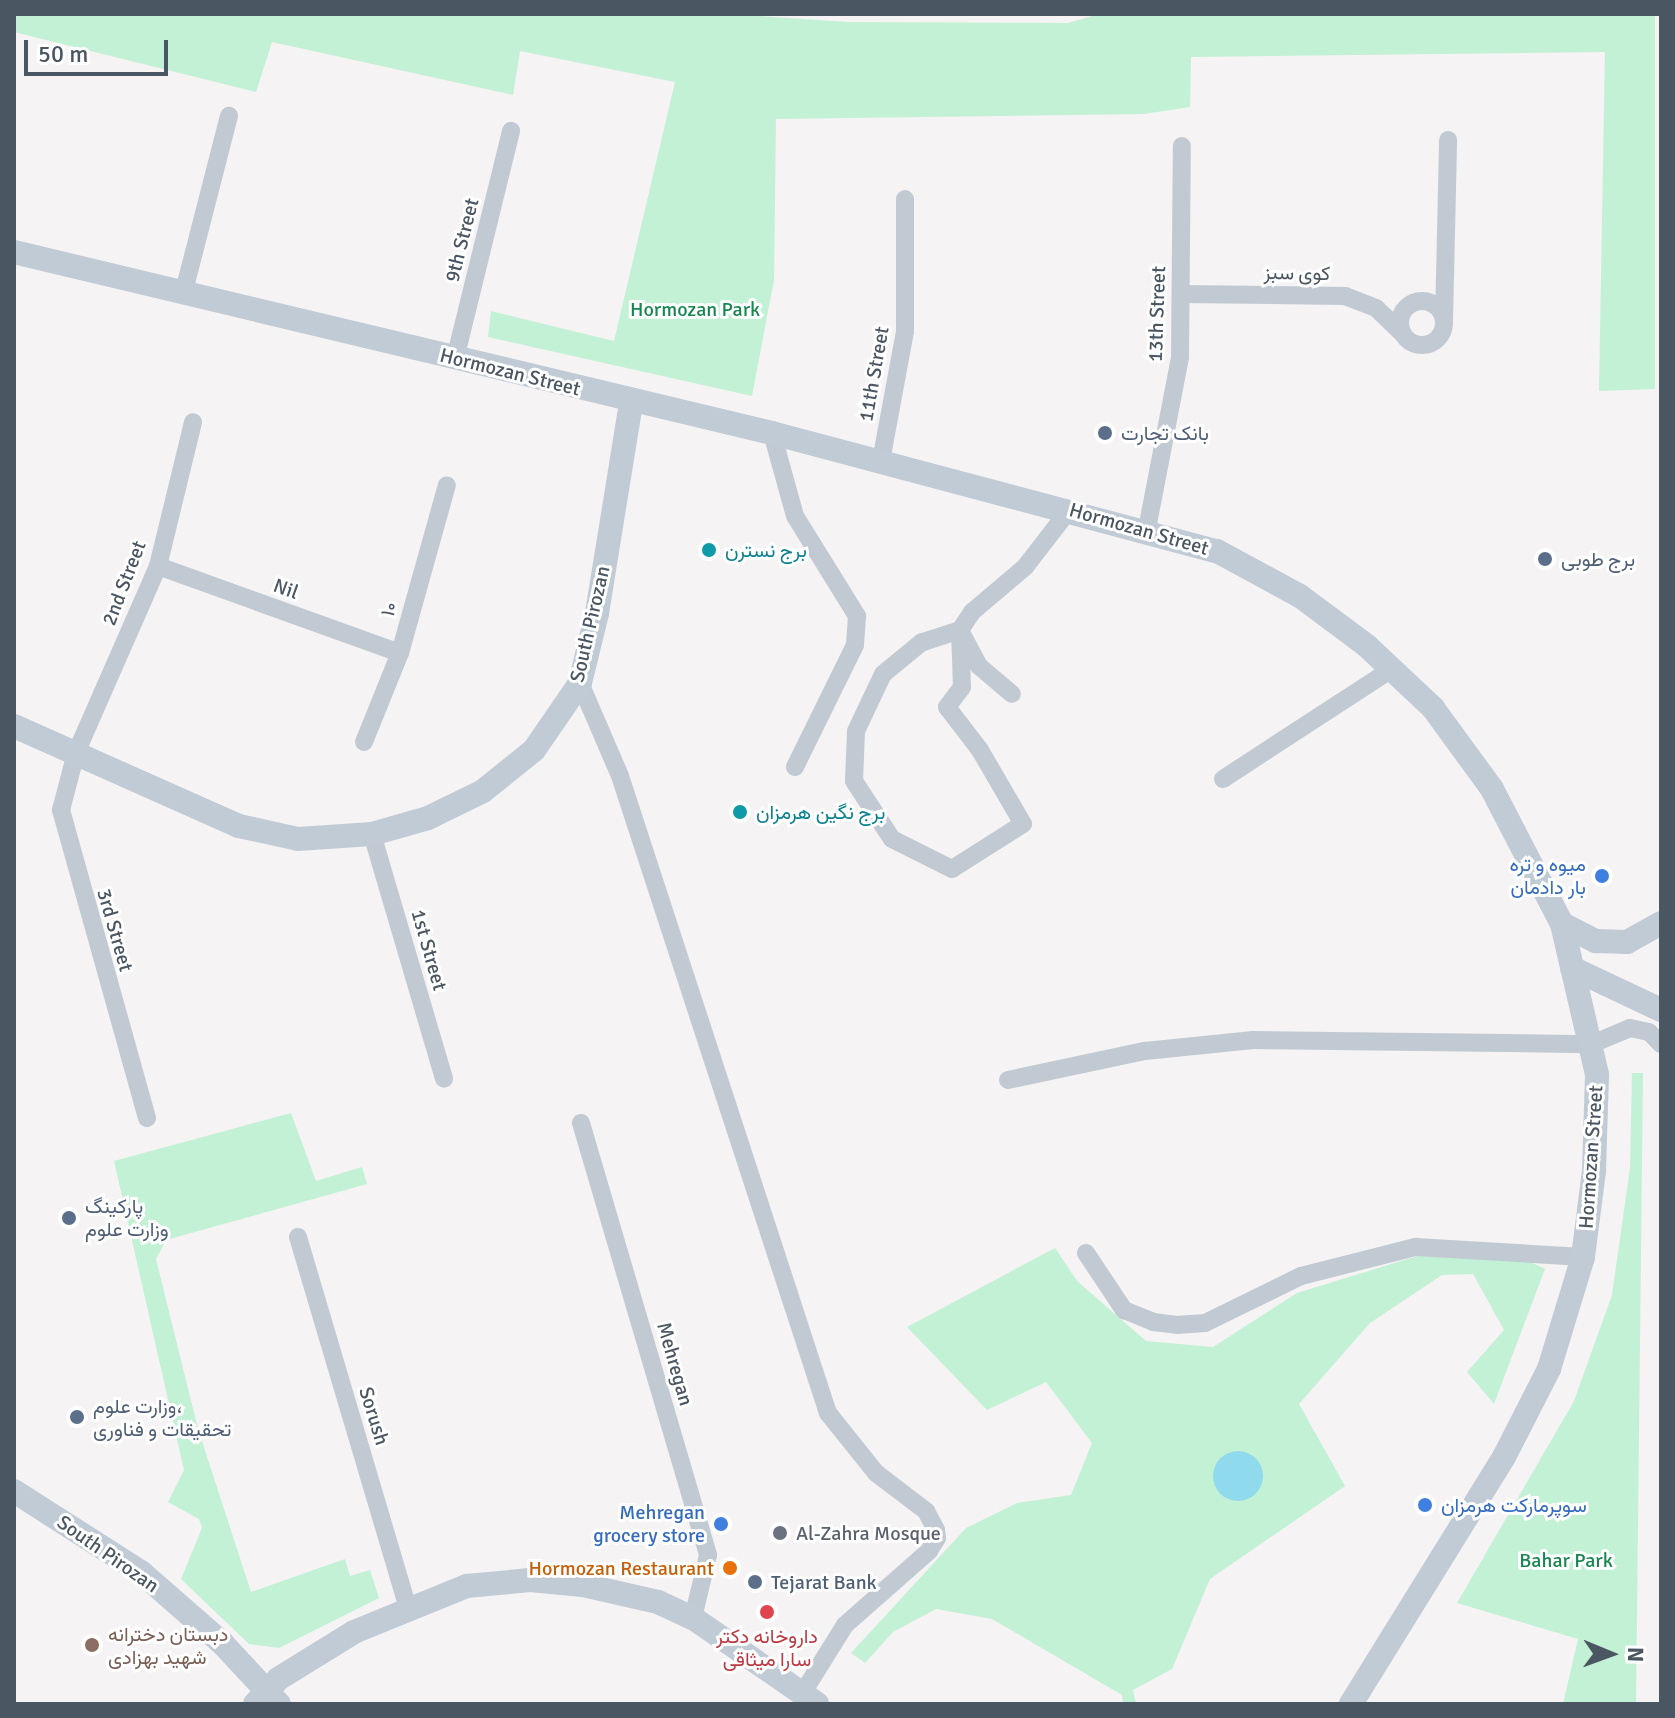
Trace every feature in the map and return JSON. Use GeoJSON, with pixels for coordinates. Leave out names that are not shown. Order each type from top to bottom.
{"type":"FeatureCollection","features":[{"type":"Feature","properties":{"kind":"street"},"geometry":{"type":"LineString","coordinates":[[184,291],[229,116]]}},
{"type":"Feature","properties":{"kind":"street","name":"9th Street"},"geometry":{"type":"LineString","coordinates":[[455,359],[511,131]]}},
{"type":"Feature","properties":{"kind":"street"},"geometry":{"type":"LineString","coordinates":[[1444,321],[1438,307],[1424,301],[1409,304],[1400,317],[1401,332],[1412,343],[1427,345],[1440,336],[1444,321],[1448,140]]}},
{"type":"Feature","properties":{"kind":"street","name":"13th Street"},"geometry":{"type":"LineString","coordinates":[[1147,529],[1180,357],[1182,146]]}},
{"type":"Feature","properties":{"kind":"street","name":"11th Street"},"geometry":{"type":"LineString","coordinates":[[881,461],[905,331],[905,199]]}},
{"type":"Feature","properties":{"kind":"street","name":"Hormozan Street"},"geometry":{"type":"LineString","coordinates":[[14,252],[631,402],[772,433],[1147,529],[1217,551],[1300,596],[1392,669],[1433,708],[1492,789],[1562,924],[1592,1044],[1598,1115],[1583,1257],[1565,1328],[1527,1414],[1351,1704]]}},
{"type":"Feature","properties":{"kind":"street","name":"کوی سبز"},"geometry":{"type":"LineString","coordinates":[[1181,294],[1345,296],[1376,308],[1401,332]]}},
{"type":"Feature","properties":{"kind":"street","name":"South Pirozan"},"geometry":{"type":"LineString","coordinates":[[14,726],[239,826],[298,839],[372,834],[428,818],[483,791],[534,750],[580,683],[597,613],[631,402]]}},
{"type":"Feature","properties":{"kind":"street","name":"2nd Street"},"geometry":{"type":"LineString","coordinates":[[76,753],[158,566],[193,422]]}},
{"type":"Feature","properties":{"kind":"street"},"geometry":{"type":"LineString","coordinates":[[772,433],[795,516],[857,616],[855,645],[795,767]]}},
{"type":"Feature","properties":{"kind":"street","name":"۱۰"},"geometry":{"type":"LineString","coordinates":[[364,742],[400,653],[447,485]]}},
{"type":"Feature","properties":{"kind":"street"},"geometry":{"type":"LineString","coordinates":[[960,630],[922,642],[883,674],[856,731],[854,781],[892,839],[952,869],[1023,824],[980,750],[947,707],[962,687],[960,630],[972,612],[1025,567],[1070,509]]}},
{"type":"Feature","properties":{"kind":"street","name":"Nil"},"geometry":{"type":"LineString","coordinates":[[158,566],[400,653]]}},
{"type":"Feature","properties":{"kind":"street"},"geometry":{"type":"LineString","coordinates":[[960,630],[979,666],[1012,694]]}},
{"type":"Feature","properties":{"kind":"street"},"geometry":{"type":"LineString","coordinates":[[1223,779],[1392,669]]}},
{"type":"Feature","properties":{"kind":"street"},"geometry":{"type":"LineString","coordinates":[[267,1699],[329,1646],[408,1608],[467,1586],[530,1580],[620,1591],[693,1618],[809,1699],[845,1625],[929,1551],[936,1530],[926,1511],[876,1473],[828,1413],[620,776],[580,683]]}},
{"type":"Feature","properties":{"kind":"street","name":"3rd Street"},"geometry":{"type":"LineString","coordinates":[[76,753],[63,794],[62,826],[147,1118]]}},
{"type":"Feature","properties":{"kind":"street","name":"1st Street"},"geometry":{"type":"LineString","coordinates":[[372,834],[444,1079]]}},
{"type":"Feature","properties":{"kind":"street"},"geometry":{"type":"LineString","coordinates":[[1562,924],[1596,941],[1627,942],[1661,923]]}},
{"type":"Feature","properties":{"kind":"street"},"geometry":{"type":"LineString","coordinates":[[1572,968],[1661,1010]]}},
{"type":"Feature","properties":{"kind":"street"},"geometry":{"type":"LineString","coordinates":[[1008,1080],[1145,1051],[1253,1040],[1592,1044],[1630,1028],[1649,1032],[1661,1044]]}},
{"type":"Feature","properties":{"kind":"street","name":"Mehregan"},"geometry":{"type":"LineString","coordinates":[[581,1123],[708,1555],[693,1618]]}},
{"type":"Feature","properties":{"kind":"street","name":"Sorush"},"geometry":{"type":"LineString","coordinates":[[298,1237],[408,1608]]}},
{"type":"Feature","properties":{"kind":"street"},"geometry":{"type":"LineString","coordinates":[[1086,1253],[1124,1310],[1153,1322],[1177,1325],[1205,1323],[1301,1276],[1416,1247],[1583,1257]]}},
{"type":"Feature","properties":{"kind":"street","name":"South Pirozan"},"geometry":{"type":"LineString","coordinates":[[14,1491],[142,1573],[267,1699]]}},
{"type":"Feature","properties":{"kind":"green space","name":"Hormozan Park"},"geometry":{"type":"Polygon","coordinates":[[[14,14],[730,14],[848,22],[1068,23],[1099,14],[1655,14],[1655,389],[1599,391],[1605,52],[1191,57],[1190,107],[1144,114],[776,119],[774,280],[752,396],[488,337],[491,311],[614,341],[675,82],[520,51],[513,95],[272,42],[256,92],[14,32],[14,14]]]}},
{"type":"Feature","properties":{"kind":"green space","name":"Bahar Park"},"geometry":{"type":"Polygon","coordinates":[[[1632,1073],[1643,1073],[1636,1704],[1563,1704],[1578,1639],[1457,1603],[1574,1401],[1612,1295],[1630,1168],[1632,1073]]]}},
{"type":"Feature","properties":{"kind":"green space"},"geometry":{"type":"Polygon","coordinates":[[[291,1113],[316,1181],[362,1167],[367,1184],[166,1240],[156,1259],[198,1429],[251,1592],[345,1559],[350,1576],[370,1570],[379,1598],[279,1648],[249,1644],[181,1579],[202,1528],[199,1519],[168,1502],[184,1470],[114,1161],[291,1113]]]}},
{"type":"Feature","properties":{"kind":"green space"},"geometry":{"type":"Polygon","coordinates":[[[1055,1248],[1077,1281],[1146,1341],[1213,1347],[1297,1293],[1427,1253],[1524,1259],[1545,1269],[1494,1404],[1467,1372],[1504,1330],[1473,1274],[1442,1275],[1370,1323],[1299,1404],[1345,1486],[1210,1579],[1172,1669],[1133,1690],[1136,1704],[1123,1704],[1122,1695],[992,1619],[936,1609],[893,1632],[865,1663],[851,1653],[966,1528],[1017,1503],[1071,1495],[1092,1443],[1046,1382],[987,1410],[907,1327],[1055,1248]]]}},
{"type":"Feature","properties":{"kind":"water"},"geometry":{"type":"Polygon","coordinates":[[[1238,1451],[1256,1458],[1263,1476],[1256,1494],[1238,1501],[1220,1494],[1213,1476],[1220,1458],[1238,1451]]]}},
{"type":"Feature","properties":{"kind":"place","name":"بانک تجارت"},"geometry":{"type":"Point","coordinates":[1105,433]}},
{"type":"Feature","properties":{"kind":"place","name":"برج نسترن"},"geometry":{"type":"Point","coordinates":[709,550]}},
{"type":"Feature","properties":{"kind":"place","name":"برج طوبی"},"geometry":{"type":"Point","coordinates":[1545,559]}},
{"type":"Feature","properties":{"kind":"place","name":"برج نگین هرمزان"},"geometry":{"type":"Point","coordinates":[740,812]}},
{"type":"Feature","properties":{"kind":"place","name":"میوه و تره بار دادمان"},"geometry":{"type":"Point","coordinates":[1602,876]}},
{"type":"Feature","properties":{"kind":"place","name":"پارکینگ وزارت علوم"},"geometry":{"type":"Point","coordinates":[69,1218]}},
{"type":"Feature","properties":{"kind":"place","name":"وزارت علوم، تحقیقات و فناوری"},"geometry":{"type":"Point","coordinates":[77,1417]}},
{"type":"Feature","properties":{"kind":"place","name":"سوپرمارکت هرمزان"},"geometry":{"type":"Point","coordinates":[1425,1505]}},
{"type":"Feature","properties":{"kind":"place","name":"Mehregan grocery store"},"geometry":{"type":"Point","coordinates":[721,1524]}},
{"type":"Feature","properties":{"kind":"place","name":"Al-Zahra Mosque"},"geometry":{"type":"Point","coordinates":[780,1533]}},
{"type":"Feature","properties":{"kind":"place","name":"Hormozan Restaurant"},"geometry":{"type":"Point","coordinates":[730,1568]}},
{"type":"Feature","properties":{"kind":"place","name":"Tejarat Bank"},"geometry":{"type":"Point","coordinates":[755,1582]}},
{"type":"Feature","properties":{"kind":"place","name":"داروخانه دکتر سارا میثاقی"},"geometry":{"type":"Point","coordinates":[767,1612]}},
{"type":"Feature","properties":{"kind":"place","name":"دبستان دخترانه شهید بهزادی"},"geometry":{"type":"Point","coordinates":[92,1645]}}]}
